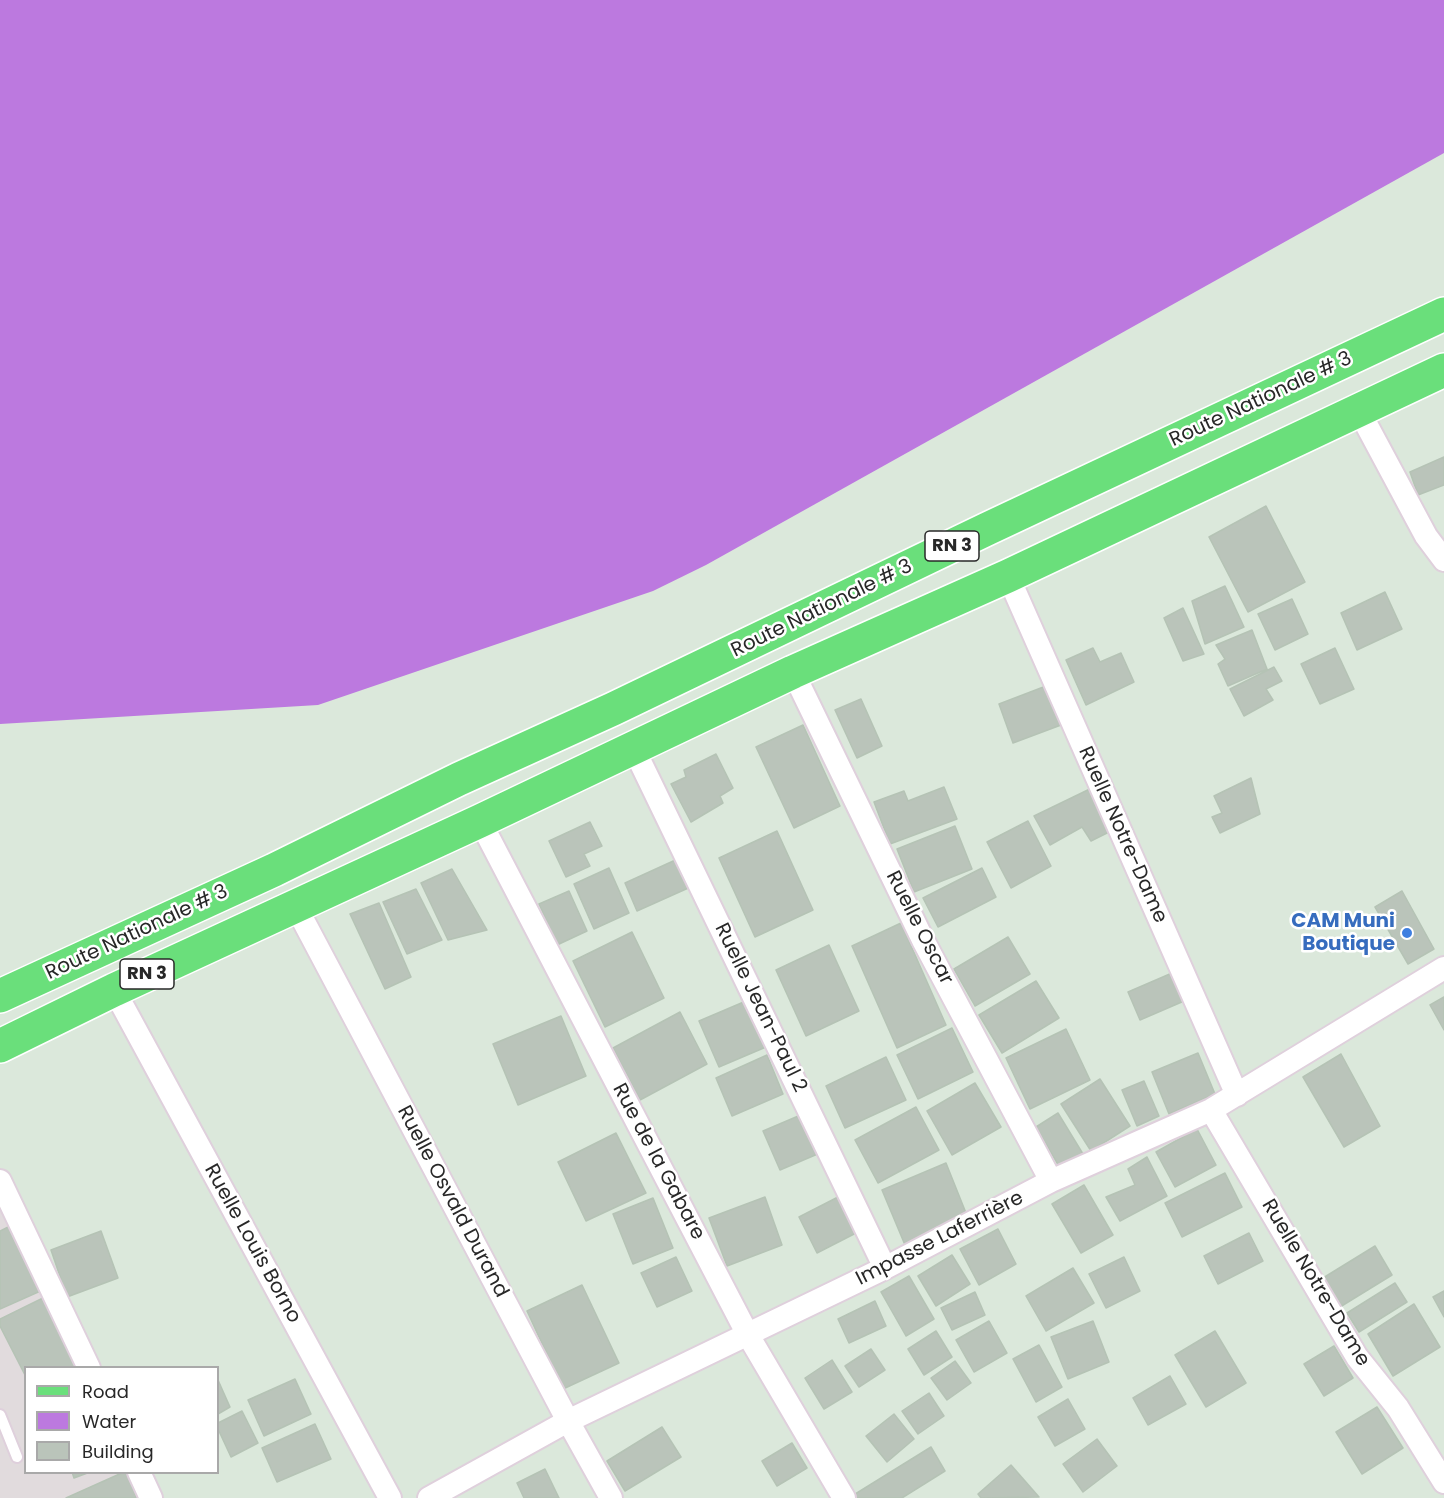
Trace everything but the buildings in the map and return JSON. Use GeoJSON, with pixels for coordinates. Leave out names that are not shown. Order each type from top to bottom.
{"type":"FeatureCollection","features":[{"type":"Feature","properties":{"kind":"main road","name":"Route Nationale # 3"},"geometry":{"type":"LineString","coordinates":[[0,996],[274,870],[459,779],[613,709],[987,529],[1444,314]]}},
{"type":"Feature","properties":{"kind":"main road","name":"RN 3"},"geometry":{"type":"LineString","coordinates":[[0,1046],[295,905],[634,749],[793,672],[1008,576],[1444,370]]}},
{"type":"Feature","properties":{"kind":"street"},"geometry":{"type":"LineString","coordinates":[[1358,410],[1426,536],[1444,560]]}},
{"type":"Feature","properties":{"kind":"street","name":"Ruelle Notre-Dame"},"geometry":{"type":"LineString","coordinates":[[1008,576],[1237,1095]]}},
{"type":"Feature","properties":{"kind":"street","name":"Ruelle Oscar"},"geometry":{"type":"LineString","coordinates":[[793,672],[923,940],[1051,1181]]}},
{"type":"Feature","properties":{"kind":"street","name":"Ruelle Jean-Paul 2"},"geometry":{"type":"LineString","coordinates":[[634,749],[885,1268]]}},
{"type":"Feature","properties":{"kind":"street","name":"Rue de la Gabare"},"geometry":{"type":"LineString","coordinates":[[480,821],[748,1335],[844,1498]]}},
{"type":"Feature","properties":{"kind":"street","name":"Ruelle Osvald Durand"},"geometry":{"type":"LineString","coordinates":[[295,905],[611,1498]]}},
{"type":"Feature","properties":{"kind":"street","name":"Impasse Laferrière"},"geometry":{"type":"LineString","coordinates":[[429,1498],[568,1421],[885,1268],[1051,1181],[1211,1110],[1444,968]]}},
{"type":"Feature","properties":{"kind":"street","name":"Ruelle Louis Borno"},"geometry":{"type":"LineString","coordinates":[[114,990],[390,1498]]}},
{"type":"Feature","properties":{"kind":"street","name":"Ruelle Notre-Dame"},"geometry":{"type":"LineString","coordinates":[[1211,1110],[1357,1357],[1398,1407],[1444,1482]]}},
{"type":"Feature","properties":{"kind":"street"},"geometry":{"type":"LineString","coordinates":[[0,1181],[88,1366]]}},
{"type":"Feature","properties":{"kind":"street"},"geometry":{"type":"LineString","coordinates":[[139,1474],[151,1498]]}},
{"type":"Feature","properties":{"kind":"lane"},"geometry":{"type":"LineString","coordinates":[[0,1415],[17,1457]]}},
{"type":"Feature","properties":{"kind":"shaded area"},"geometry":{"type":"Polygon","coordinates":[[[0,1198],[80,1366],[24,1366],[24,1474],[130,1474],[142,1498],[0,1498],[0,1198]]]}},
{"type":"Feature","properties":{"kind":"water"},"geometry":{"type":"Polygon","coordinates":[[[0,0],[1444,0],[1444,153],[706,565],[653,591],[318,705],[0,724],[0,0]]]}},
{"type":"Feature","properties":{"kind":"place","name":"CAM Muni Boutique"},"geometry":{"type":"Point","coordinates":[1407,933]}}]}
